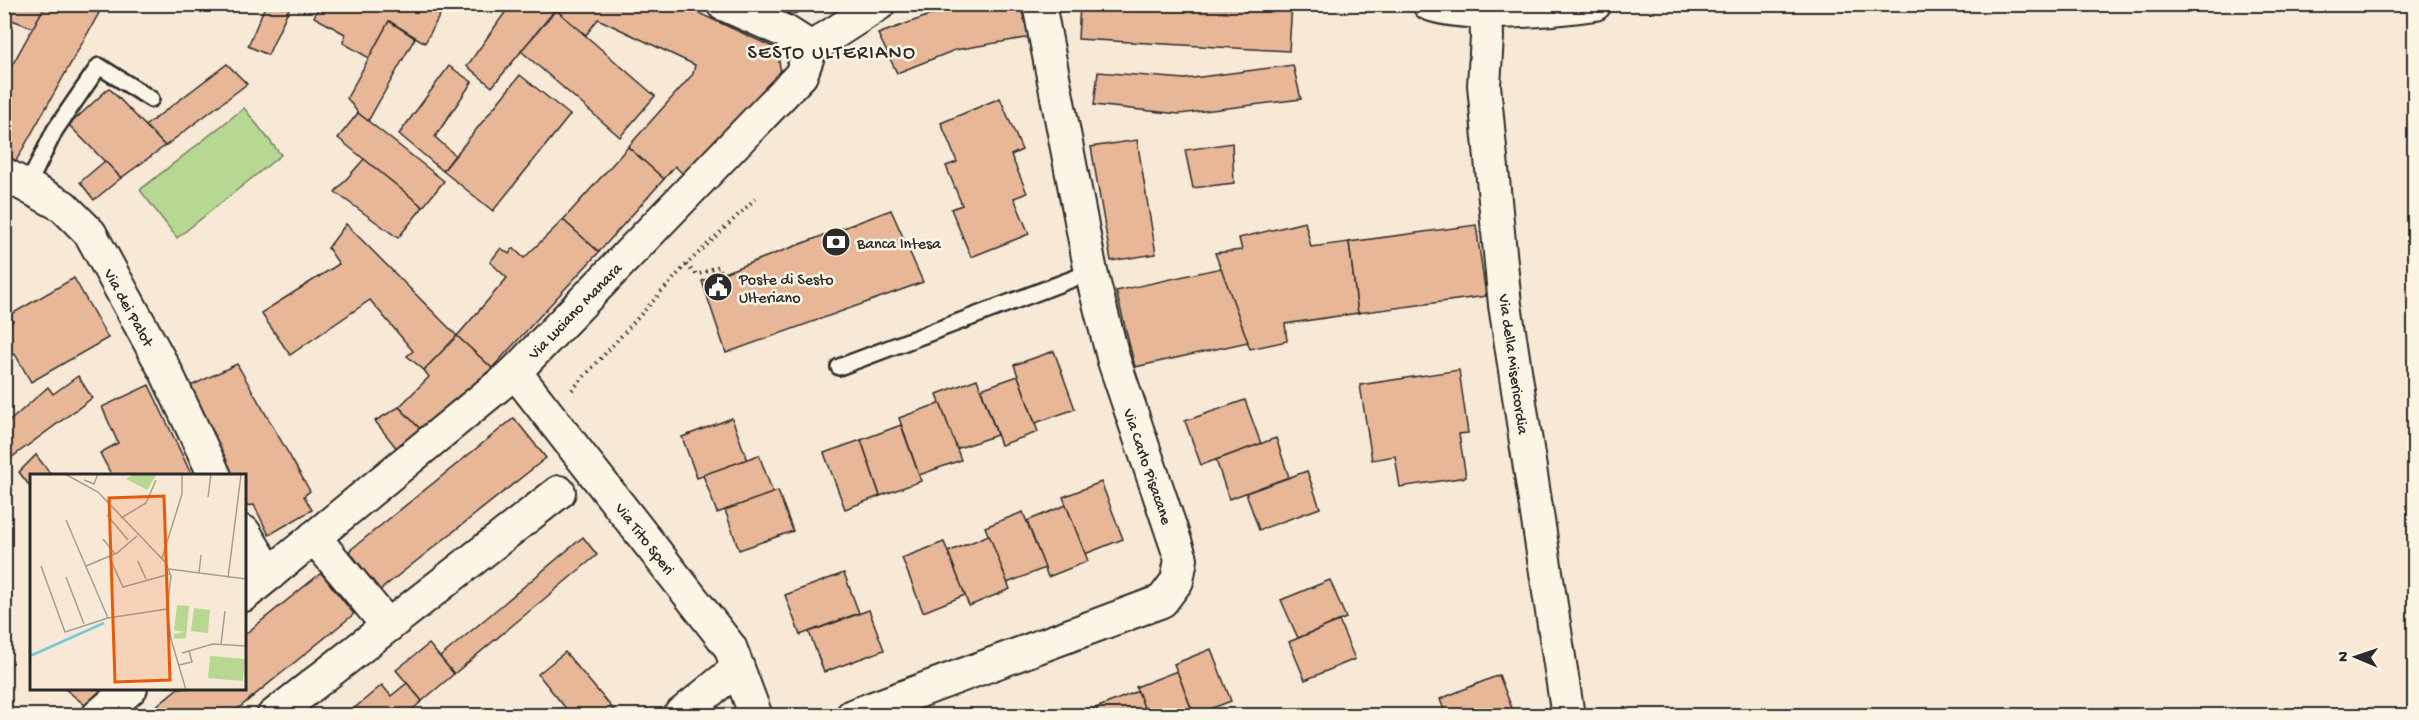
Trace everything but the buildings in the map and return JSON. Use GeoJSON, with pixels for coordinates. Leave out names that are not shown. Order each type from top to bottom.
{"type":"FeatureCollection","features":[{"type":"Feature","properties":{"kind":"street"},"geometry":{"type":"LineString","coordinates":[[723,4],[786,32],[811,48],[879,4]]}},
{"type":"Feature","properties":{"kind":"street","name":"Via Carlo Pisacane"},"geometry":{"type":"LineString","coordinates":[[852,716],[1162,601],[1177,581],[1180,559],[1114,361],[1091,272],[1039,4]]}},
{"type":"Feature","properties":{"kind":"street"},"geometry":{"type":"LineString","coordinates":[[1429,4],[1438,8],[1486,11],[1560,9],[1595,4]]}},
{"type":"Feature","properties":{"kind":"street","name":"Via della Misericordia"},"geometry":{"type":"LineString","coordinates":[[1486,11],[1484,86],[1505,305],[1568,716]]}},
{"type":"Feature","properties":{"kind":"street","name":"Via Luciano Manara"},"geometry":{"type":"LineString","coordinates":[[246,593],[515,372],[801,75],[811,48]]}},
{"type":"Feature","properties":{"kind":"street","name":"Via dei Palot"},"geometry":{"type":"LineString","coordinates":[[16,181],[63,206],[90,233],[166,372],[214,474]]}},
{"type":"Feature","properties":{"kind":"street","name":"Via Tito Speri"},"geometry":{"type":"LineString","coordinates":[[515,372],[730,647],[756,716]]}},
{"type":"Feature","properties":{"kind":"street"},"geometry":{"type":"LineString","coordinates":[[273,716],[559,492]]}},
{"type":"Feature","properties":{"kind":"street"},"geometry":{"type":"LineString","coordinates":[[246,535],[270,574]]}},
{"type":"Feature","properties":{"kind":"street"},"geometry":{"type":"LineString","coordinates":[[314,537],[388,626]]}},
{"type":"Feature","properties":{"kind":"street"},"geometry":{"type":"LineString","coordinates":[[679,716],[738,668]]}},
{"type":"Feature","properties":{"kind":"street"},"geometry":{"type":"LineString","coordinates":[[98,716],[129,690]]}},
{"type":"Feature","properties":{"kind":"lane"},"geometry":{"type":"LineString","coordinates":[[16,181],[99,66],[151,99]]}},
{"type":"Feature","properties":{"kind":"lane"},"geometry":{"type":"LineString","coordinates":[[839,367],[1091,272]]}},
{"type":"Feature","properties":{"kind":"path"},"geometry":{"type":"LineString","coordinates":[[550,415],[686,265],[755,199]]}},
{"type":"Feature","properties":{"kind":"path"},"geometry":{"type":"LineString","coordinates":[[686,265],[697,275],[718,266],[721,274]]}},
{"type":"Feature","properties":{"kind":"green space"},"geometry":{"type":"Polygon","coordinates":[[[244,108],[281,155],[177,238],[140,190],[244,108]]]}},
{"type":"Feature","properties":{"kind":"place","name":"Banca Intesa"},"geometry":{"type":"Point","coordinates":[836,242]}},
{"type":"Feature","properties":{"kind":"place","name":"Poste di Sesto Ulteriano"},"geometry":{"type":"Point","coordinates":[718,287]}},
{"type":"Feature","properties":{"kind":"district","name":"SESTO ULTERIANO"},"geometry":{"type":"Point","coordinates":[832,51]}}]}
